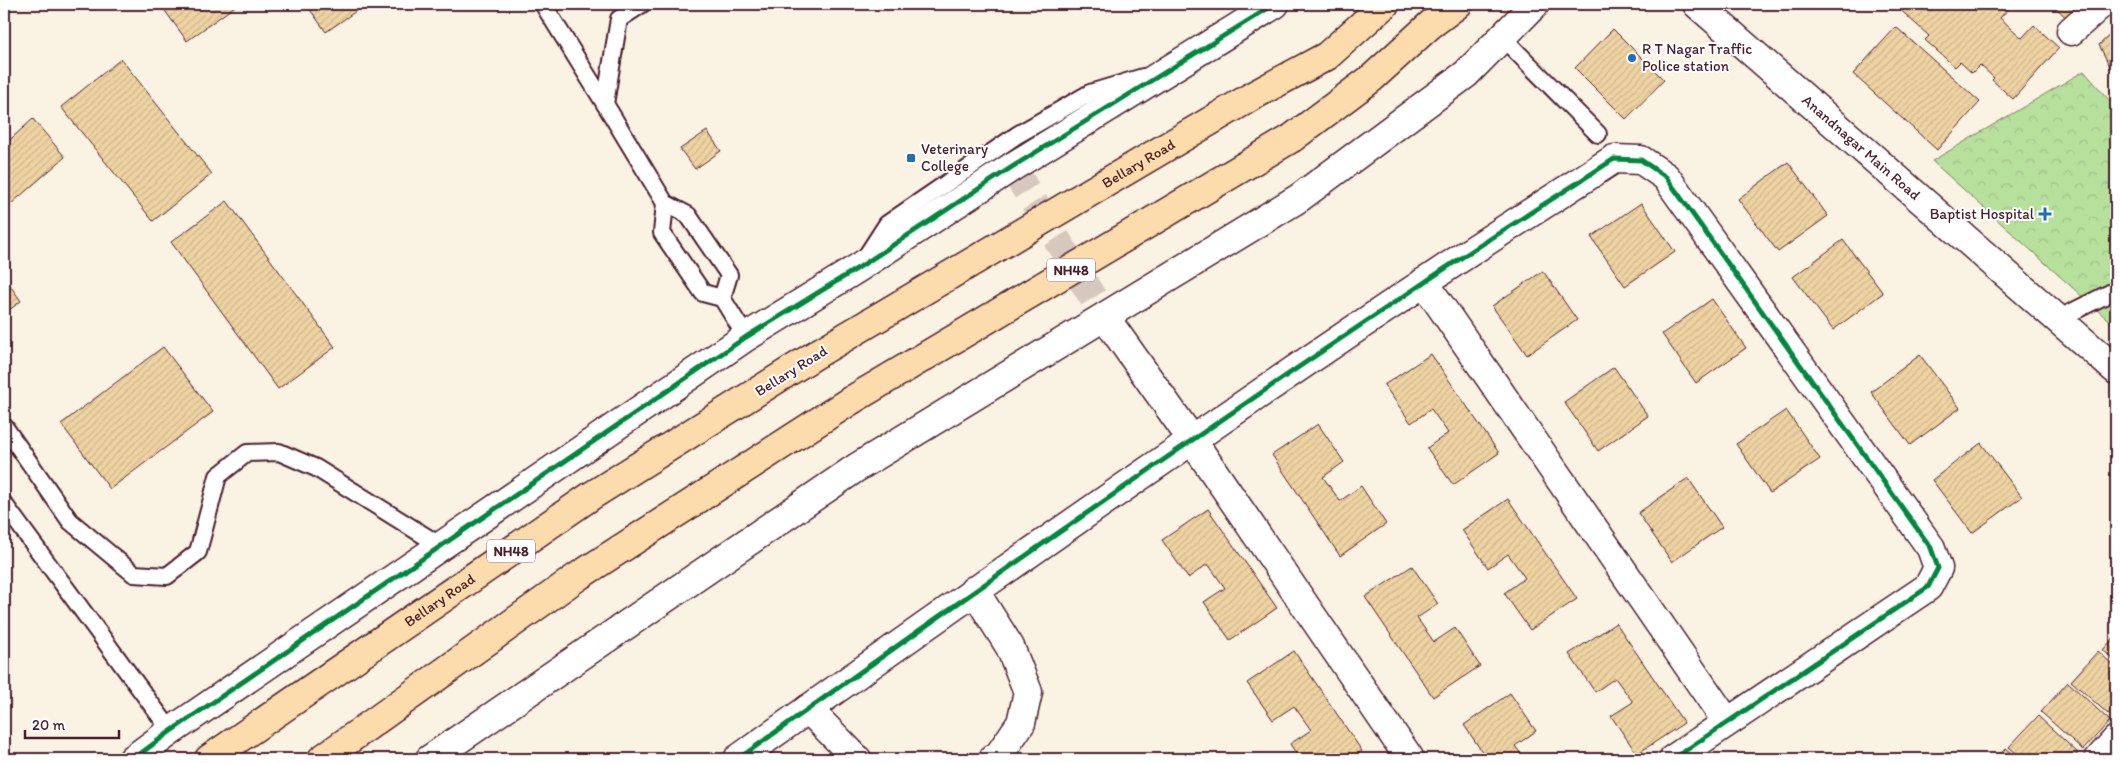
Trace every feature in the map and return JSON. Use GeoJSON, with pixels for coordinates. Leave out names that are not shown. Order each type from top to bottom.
{"type":"FeatureCollection","features":[{"type":"Feature","properties":{"kind":"highway","name":"Bellary Road"},"geometry":{"type":"LineString","coordinates":[[209,759],[591,496],[820,352],[1256,94],[1327,56],[1385,4]]}},
{"type":"Feature","properties":{"kind":"highway","name":"NH48"},"geometry":{"type":"LineString","coordinates":[[322,759],[577,578],[850,401],[1292,138],[1372,78],[1430,25],[1458,4]]}},
{"type":"Feature","properties":{"kind":"street"},"geometry":{"type":"LineString","coordinates":[[134,759],[171,731],[746,337],[858,268],[1012,167],[1275,4]]}},
{"type":"Feature","properties":{"kind":"street"},"geometry":{"type":"LineString","coordinates":[[430,759],[856,468],[1299,198],[1466,74],[1535,4]]}},
{"type":"Feature","properties":{"kind":"street","name":"Anandnagar Main Road"},"geometry":{"type":"LineString","coordinates":[[1697,4],[2056,320],[2116,370]]}},
{"type":"Feature","properties":{"kind":"street"},"geometry":{"type":"LineString","coordinates":[[2071,31],[2101,4]]}},
{"type":"Feature","properties":{"kind":"street"},"geometry":{"type":"LineString","coordinates":[[738,759],[974,590],[1192,440],[1424,282],[1614,159],[1641,160],[1666,177],[1931,548],[1938,568],[1928,587],[1673,759]]}},
{"type":"Feature","properties":{"kind":"street"},"geometry":{"type":"LineString","coordinates":[[1424,282],[1727,722]]}},
{"type":"Feature","properties":{"kind":"street"},"geometry":{"type":"LineString","coordinates":[[1105,317],[1192,440],[1410,759]]}},
{"type":"Feature","properties":{"kind":"street"},"geometry":{"type":"LineString","coordinates":[[974,590],[1010,647],[1028,692],[1021,723],[999,755],[994,759]]}},
{"type":"Feature","properties":{"kind":"street"},"geometry":{"type":"LineString","coordinates":[[808,709],[857,759]]}},
{"type":"Feature","properties":{"kind":"street"},"geometry":{"type":"LineString","coordinates":[[2099,759],[2116,740]]}},
{"type":"Feature","properties":{"kind":"lane"},"geometry":{"type":"LineString","coordinates":[[543,4],[665,203],[688,215],[729,275],[722,298]]}},
{"type":"Feature","properties":{"kind":"lane"},"geometry":{"type":"LineString","coordinates":[[605,104],[619,19],[642,4]]}},
{"type":"Feature","properties":{"kind":"lane"},"geometry":{"type":"LineString","coordinates":[[1502,37],[1598,134]]}},
{"type":"Feature","properties":{"kind":"lane"},"geometry":{"type":"LineString","coordinates":[[665,203],[662,233],[703,293],[722,298],[746,337]]}},
{"type":"Feature","properties":{"kind":"lane"},"geometry":{"type":"LineString","coordinates":[[2056,320],[2116,290]]}},
{"type":"Feature","properties":{"kind":"lane"},"geometry":{"type":"LineString","coordinates":[[4,426],[70,521],[134,574],[167,576],[198,552],[218,476],[247,453],[279,452],[316,468],[440,546]]}},
{"type":"Feature","properties":{"kind":"lane"},"geometry":{"type":"LineString","coordinates":[[4,504],[171,731]]}},
{"type":"Feature","properties":{"kind":"green space"},"geometry":{"type":"Polygon","coordinates":[[[2084,71],[2116,108],[2116,327],[1932,161],[2084,71]]]}},
{"type":"Feature","properties":{"kind":"building"},"geometry":{"type":"Polygon","coordinates":[[[160,4],[238,4],[187,41],[160,4]]]}},
{"type":"Feature","properties":{"kind":"building"},"geometry":{"type":"Polygon","coordinates":[[[306,4],[366,4],[326,32],[306,4]]]}},
{"type":"Feature","properties":{"kind":"building"},"geometry":{"type":"Polygon","coordinates":[[[1894,4],[2013,4],[2000,18],[2022,38],[2034,25],[2059,48],[2013,99],[1992,80],[1994,78],[1980,65],[1972,73],[1960,62],[1955,67],[1925,40],[1929,36],[1894,4]]]}},
{"type":"Feature","properties":{"kind":"building"},"geometry":{"type":"Polygon","coordinates":[[[2053,4],[2091,4],[2070,22],[2053,4]]]}},
{"type":"Feature","properties":{"kind":"building"},"geometry":{"type":"Polygon","coordinates":[[[1896,27],[1980,102],[1937,150],[1853,74],[1896,27]]]}},
{"type":"Feature","properties":{"kind":"building"},"geometry":{"type":"Polygon","coordinates":[[[1613,29],[1664,80],[1626,119],[1575,68],[1613,29]]]}},
{"type":"Feature","properties":{"kind":"building"},"geometry":{"type":"Polygon","coordinates":[[[2116,29],[2116,78],[2099,45],[2116,29]]]}},
{"type":"Feature","properties":{"kind":"building"},"geometry":{"type":"Polygon","coordinates":[[[121,59],[212,174],[153,221],[61,107],[121,59]]]}},
{"type":"Feature","properties":{"kind":"building"},"geometry":{"type":"Polygon","coordinates":[[[33,119],[65,157],[4,210],[4,145],[33,119]]]}},
{"type":"Feature","properties":{"kind":"building"},"geometry":{"type":"Polygon","coordinates":[[[707,131],[721,151],[695,169],[680,149],[707,131]]]}},
{"type":"Feature","properties":{"kind":"building"},"geometry":{"type":"Polygon","coordinates":[[[1788,162],[1828,216],[1778,252],[1738,199],[1788,162]]]}},
{"type":"Feature","properties":{"kind":"building"},"geometry":{"type":"Polygon","coordinates":[[[227,201],[335,347],[278,389],[171,242],[227,201]]]}},
{"type":"Feature","properties":{"kind":"building"},"geometry":{"type":"Polygon","coordinates":[[[1641,203],[1675,252],[1625,286],[1591,237],[1641,203]]]}},
{"type":"Feature","properties":{"kind":"building"},"geometry":{"type":"Polygon","coordinates":[[[1843,240],[1883,293],[1833,330],[1793,277],[1843,240]]]}},
{"type":"Feature","properties":{"kind":"building"},"geometry":{"type":"Polygon","coordinates":[[[1543,271],[1577,320],[1527,355],[1492,306],[1543,271]]]}},
{"type":"Feature","properties":{"kind":"building"},"geometry":{"type":"Polygon","coordinates":[[[4,277],[21,301],[4,314],[4,277]]]}},
{"type":"Feature","properties":{"kind":"building"},"geometry":{"type":"Polygon","coordinates":[[[1712,299],[1746,348],[1696,383],[1662,334],[1712,299]]]}},
{"type":"Feature","properties":{"kind":"building"},"geometry":{"type":"Polygon","coordinates":[[[163,347],[213,412],[110,489],[61,424],[163,347]]]}},
{"type":"Feature","properties":{"kind":"building"},"geometry":{"type":"Polygon","coordinates":[[[1431,354],[1499,453],[1453,485],[1427,448],[1448,433],[1431,409],[1411,423],[1384,385],[1431,354]]]}},
{"type":"Feature","properties":{"kind":"building"},"geometry":{"type":"Polygon","coordinates":[[[1920,355],[1960,408],[1910,445],[1871,392],[1920,355]]]}},
{"type":"Feature","properties":{"kind":"building"},"geometry":{"type":"Polygon","coordinates":[[[1614,367],[1648,416],[1598,451],[1564,402],[1614,367]]]}},
{"type":"Feature","properties":{"kind":"building"},"geometry":{"type":"Polygon","coordinates":[[[1786,410],[1820,459],[1770,493],[1736,444],[1786,410]]]}},
{"type":"Feature","properties":{"kind":"building"},"geometry":{"type":"Polygon","coordinates":[[[1318,424],[1344,462],[1323,477],[1340,501],[1361,486],[1386,524],[1340,556],[1272,455],[1318,424]]]}},
{"type":"Feature","properties":{"kind":"building"},"geometry":{"type":"Polygon","coordinates":[[[1981,443],[2022,497],[1972,533],[1932,480],[1981,443]]]}},
{"type":"Feature","properties":{"kind":"building"},"geometry":{"type":"Polygon","coordinates":[[[1688,478],[1722,527],[1672,562],[1638,513],[1688,478]]]}},
{"type":"Feature","properties":{"kind":"building"},"geometry":{"type":"Polygon","coordinates":[[[1508,499],[1577,599],[1530,630],[1504,593],[1525,578],[1508,554],[1488,568],[1462,530],[1508,499]]]}},
{"type":"Feature","properties":{"kind":"building"},"geometry":{"type":"Polygon","coordinates":[[[1208,509],[1277,608],[1230,640],[1204,602],[1225,588],[1208,564],[1188,578],[1162,540],[1208,509]]]}},
{"type":"Feature","properties":{"kind":"building"},"geometry":{"type":"Polygon","coordinates":[[[1412,566],[1438,604],[1417,618],[1434,642],[1455,628],[1480,666],[1433,697],[1365,597],[1412,566]]]}},
{"type":"Feature","properties":{"kind":"building"},"geometry":{"type":"Polygon","coordinates":[[[1616,623],[1684,723],[1637,754],[1611,716],[1633,702],[1615,678],[1595,692],[1569,654],[1616,623]]]}},
{"type":"Feature","properties":{"kind":"building"},"geometry":{"type":"Polygon","coordinates":[[[2116,635],[2116,662],[2103,650],[2116,635]]]}},
{"type":"Feature","properties":{"kind":"building"},"geometry":{"type":"Polygon","coordinates":[[[1294,651],[1362,751],[1350,759],[1300,759],[1290,744],[1311,730],[1294,706],[1273,720],[1247,683],[1294,651]]]}},
{"type":"Feature","properties":{"kind":"building"},"geometry":{"type":"Polygon","coordinates":[[[2098,651],[2116,668],[2116,705],[2108,714],[2071,681],[2098,651]]]}},
{"type":"Feature","properties":{"kind":"building"},"geometry":{"type":"Polygon","coordinates":[[[2068,682],[2110,721],[2083,750],[2041,712],[2068,682]]]}},
{"type":"Feature","properties":{"kind":"building"},"geometry":{"type":"Polygon","coordinates":[[[1510,693],[1536,731],[1515,746],[1525,759],[1487,759],[1464,725],[1510,693]]]}},
{"type":"Feature","properties":{"kind":"building"},"geometry":{"type":"Polygon","coordinates":[[[2038,716],[2078,753],[2072,759],[2023,759],[2009,747],[2038,716]]]}},
{"type":"Feature","properties":{"kind":"building"},"geometry":{"type":"Polygon","coordinates":[[[2006,748],[2019,759],[1996,759],[2006,748]]]}},
{"type":"Feature","properties":{"kind":"tunnel"},"geometry":{"type":"LineString","coordinates":[[1012,167],[1105,317]]}},
{"type":"Feature","properties":{"kind":"cycle path"},"geometry":{"type":"LineString","coordinates":[[133,759],[171,731],[746,337],[858,268],[1012,167],[1275,4]]}},
{"type":"Feature","properties":{"kind":"cycle path"},"geometry":{"type":"LineString","coordinates":[[738,759],[1249,401],[1446,268],[1614,159],[1641,160],[1666,177],[1931,548],[1938,568],[1928,587],[1673,759]]}},
{"type":"Feature","properties":{"kind":"place","name":"R T Nagar Traffic Police station"},"geometry":{"type":"Point","coordinates":[1632,58]}},
{"type":"Feature","properties":{"kind":"place","name":"Veterinary College"},"geometry":{"type":"Point","coordinates":[911,158]}},
{"type":"Feature","properties":{"kind":"place","name":"Baptist Hospital"},"geometry":{"type":"Point","coordinates":[2045,214]}}]}
